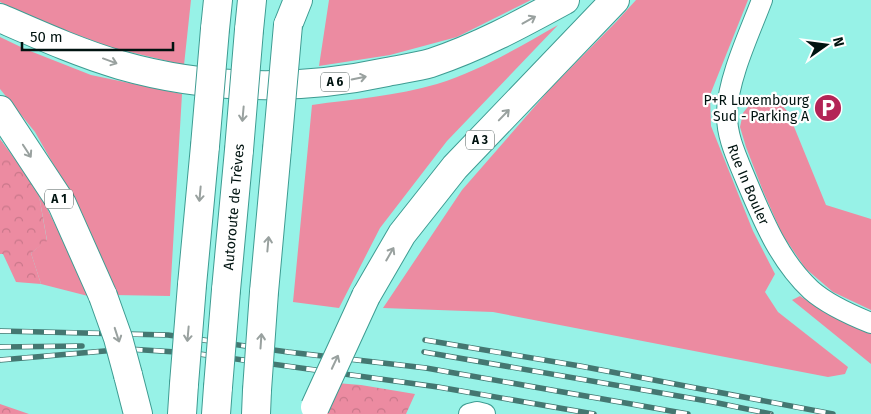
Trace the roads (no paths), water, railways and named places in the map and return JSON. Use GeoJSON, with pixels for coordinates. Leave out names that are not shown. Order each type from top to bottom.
{"type":"FeatureCollection","features":[{"type":"Feature","properties":{"kind":"highway"},"geometry":{"type":"LineString","coordinates":[[182,414],[218,0]]}},
{"type":"Feature","properties":{"kind":"highway","name":"Autoroute de Trèves"},"geometry":{"type":"LineString","coordinates":[[216,414],[252,0]]}},
{"type":"Feature","properties":{"kind":"highway"},"geometry":{"type":"LineString","coordinates":[[257,402],[264,292],[289,12],[298,0]]}},
{"type":"Feature","properties":{"kind":"highway","name":"A 6"},"geometry":{"type":"LineString","coordinates":[[0,18],[58,43],[120,65],[171,77],[225,84],[270,86],[348,80],[430,63],[493,39],[565,0]]}},
{"type":"Feature","properties":{"kind":"highway","name":"A 3"},"geometry":{"type":"LineString","coordinates":[[314,410],[366,296],[402,234],[454,167],[615,0]]}},
{"type":"Feature","properties":{"kind":"highway","name":"A 1"},"geometry":{"type":"LineString","coordinates":[[0,110],[62,204],[103,296],[118,338],[138,414]]}},
{"type":"Feature","properties":{"kind":"street","name":"Rue In Bouler"},"geometry":{"type":"LineString","coordinates":[[762,0],[735,72],[727,109],[727,128],[732,146],[769,233],[796,274],[813,292],[833,306],[871,323]]}},
{"type":"Feature","properties":{"kind":"street"},"geometry":{"type":"LineString","coordinates":[[469,414],[477,412],[485,414]]}},
{"type":"Feature","properties":{"kind":"railway"},"geometry":{"type":"LineString","coordinates":[[0,331],[168,335],[288,352],[426,368],[688,414]]}},
{"type":"Feature","properties":{"kind":"railway"},"geometry":{"type":"LineString","coordinates":[[425,340],[580,366],[833,414]]}},
{"type":"Feature","properties":{"kind":"railway"},"geometry":{"type":"LineString","coordinates":[[0,347],[82,346]]}},
{"type":"Feature","properties":{"kind":"railway"},"geometry":{"type":"LineString","coordinates":[[0,360],[128,349],[192,353],[438,387],[594,414]]}},
{"type":"Feature","properties":{"kind":"railway"},"geometry":{"type":"LineString","coordinates":[[424,352],[713,402],[771,414]]}},
{"type":"Feature","properties":{"kind":"place","name":"P+R Luxembourg Sud - Parking A"},"geometry":{"type":"Point","coordinates":[828,108]}}]}
